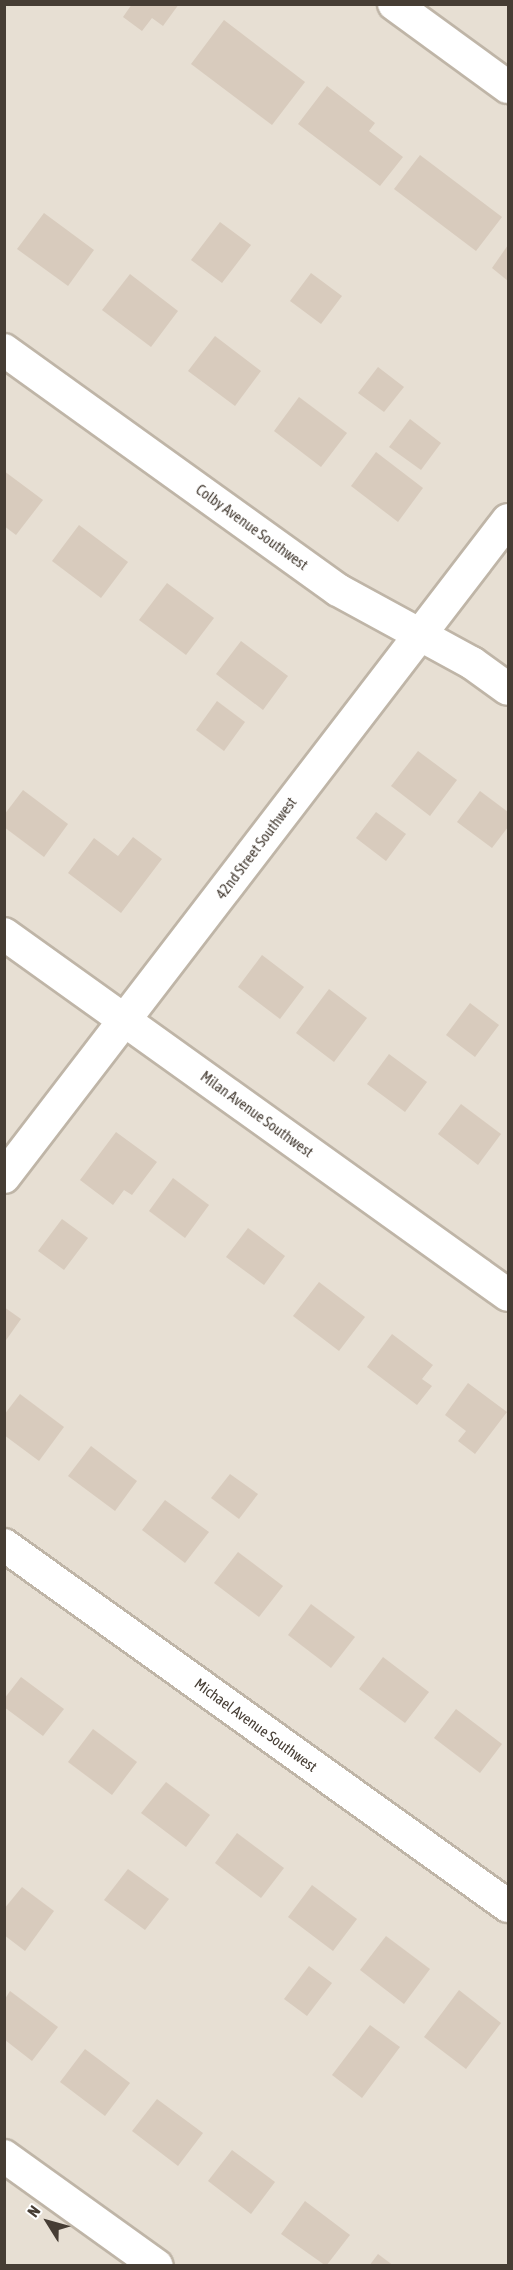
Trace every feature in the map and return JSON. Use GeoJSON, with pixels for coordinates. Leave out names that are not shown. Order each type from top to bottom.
{"type":"FeatureCollection","features":[{"type":"Feature","properties":{"kind":"street"},"geometry":{"type":"LineString","coordinates":[[394,4],[508,87]]}},
{"type":"Feature","properties":{"kind":"street","name":"Colby Avenue Southwest"},"geometry":{"type":"LineString","coordinates":[[4,350],[338,590],[472,663],[508,689]]}},
{"type":"Feature","properties":{"kind":"street","name":"42nd Street Southwest"},"geometry":{"type":"LineString","coordinates":[[4,1177],[508,520]]}},
{"type":"Feature","properties":{"kind":"street","name":"Milan Avenue Southwest"},"geometry":{"type":"LineString","coordinates":[[4,934],[508,1295]]}},
{"type":"Feature","properties":{"kind":"street","name":"Michael Avenue Southwest"},"geometry":{"type":"LineString","coordinates":[[4,1545],[508,1906]]}},
{"type":"Feature","properties":{"kind":"street"},"geometry":{"type":"LineString","coordinates":[[4,2156],[157,2265]]}},
{"type":"Feature","properties":{"kind":"shaded area"},"geometry":{"type":"Polygon","coordinates":[[[5,5],[508,5],[508,2265],[5,2265],[5,5]]]}},
{"type":"Feature","properties":{"kind":"building"},"geometry":{"type":"Polygon","coordinates":[[[132,4],[179,4],[163,26],[152,18],[142,31],[123,17],[132,4]]]}},
{"type":"Feature","properties":{"kind":"building"},"geometry":{"type":"Polygon","coordinates":[[[224,20],[305,82],[272,125],[191,64],[224,20]]]}},
{"type":"Feature","properties":{"kind":"building"},"geometry":{"type":"Polygon","coordinates":[[[327,86],[375,123],[369,131],[403,157],[380,186],[298,124],[327,86]]]}},
{"type":"Feature","properties":{"kind":"building"},"geometry":{"type":"Polygon","coordinates":[[[420,155],[502,217],[476,251],[394,189],[420,155]]]}},
{"type":"Feature","properties":{"kind":"building"},"geometry":{"type":"Polygon","coordinates":[[[44,213],[94,250],[68,286],[17,249],[44,213]]]}},
{"type":"Feature","properties":{"kind":"building"},"geometry":{"type":"Polygon","coordinates":[[[220,222],[251,245],[222,283],[191,260],[220,222]]]}},
{"type":"Feature","properties":{"kind":"building"},"geometry":{"type":"Polygon","coordinates":[[[508,245],[508,281],[492,268],[508,245]]]}},
{"type":"Feature","properties":{"kind":"building"},"geometry":{"type":"Polygon","coordinates":[[[311,273],[342,296],[321,324],[290,301],[311,273]]]}},
{"type":"Feature","properties":{"kind":"building"},"geometry":{"type":"Polygon","coordinates":[[[130,274],[178,311],[151,347],[102,310],[130,274]]]}},
{"type":"Feature","properties":{"kind":"building"},"geometry":{"type":"Polygon","coordinates":[[[215,336],[261,371],[235,406],[188,371],[215,336]]]}},
{"type":"Feature","properties":{"kind":"building"},"geometry":{"type":"Polygon","coordinates":[[[378,367],[404,387],[384,412],[358,393],[378,367]]]}},
{"type":"Feature","properties":{"kind":"building"},"geometry":{"type":"Polygon","coordinates":[[[299,397],[347,433],[321,467],[274,431],[299,397]]]}},
{"type":"Feature","properties":{"kind":"building"},"geometry":{"type":"Polygon","coordinates":[[[410,419],[441,443],[421,470],[389,447],[410,419]]]}},
{"type":"Feature","properties":{"kind":"building"},"geometry":{"type":"Polygon","coordinates":[[[376,452],[423,488],[398,522],[351,486],[376,452]]]}},
{"type":"Feature","properties":{"kind":"building"},"geometry":{"type":"Polygon","coordinates":[[[4,471],[43,500],[16,535],[4,526],[4,471]]]}},
{"type":"Feature","properties":{"kind":"building"},"geometry":{"type":"Polygon","coordinates":[[[79,525],[128,562],[101,598],[52,561],[79,525]]]}},
{"type":"Feature","properties":{"kind":"building"},"geometry":{"type":"Polygon","coordinates":[[[167,583],[214,618],[186,655],[139,620],[167,583]]]}},
{"type":"Feature","properties":{"kind":"building"},"geometry":{"type":"Polygon","coordinates":[[[241,641],[288,676],[263,710],[216,674],[241,641]]]}},
{"type":"Feature","properties":{"kind":"building"},"geometry":{"type":"Polygon","coordinates":[[[217,701],[245,722],[224,751],[196,730],[217,701]]]}},
{"type":"Feature","properties":{"kind":"building"},"geometry":{"type":"Polygon","coordinates":[[[418,751],[457,780],[430,816],[391,786],[418,751]]]}},
{"type":"Feature","properties":{"kind":"building"},"geometry":{"type":"Polygon","coordinates":[[[23,790],[68,824],[44,857],[4,827],[4,815],[23,790]]]}},
{"type":"Feature","properties":{"kind":"building"},"geometry":{"type":"Polygon","coordinates":[[[480,791],[508,812],[508,827],[492,848],[457,822],[480,791]]]}},
{"type":"Feature","properties":{"kind":"building"},"geometry":{"type":"Polygon","coordinates":[[[376,812],[406,834],[386,861],[356,838],[376,812]]]}},
{"type":"Feature","properties":{"kind":"building"},"geometry":{"type":"Polygon","coordinates":[[[133,837],[162,859],[121,913],[68,873],[94,838],[118,856],[133,837]]]}},
{"type":"Feature","properties":{"kind":"building"},"geometry":{"type":"Polygon","coordinates":[[[262,955],[304,987],[280,1019],[238,987],[262,955]]]}},
{"type":"Feature","properties":{"kind":"building"},"geometry":{"type":"Polygon","coordinates":[[[329,989],[367,1018],[334,1062],[296,1033],[329,989]]]}},
{"type":"Feature","properties":{"kind":"building"},"geometry":{"type":"Polygon","coordinates":[[[470,1003],[499,1025],[475,1057],[446,1035],[470,1003]]]}},
{"type":"Feature","properties":{"kind":"building"},"geometry":{"type":"Polygon","coordinates":[[[389,1054],[427,1082],[405,1112],[367,1084],[389,1054]]]}},
{"type":"Feature","properties":{"kind":"building"},"geometry":{"type":"Polygon","coordinates":[[[461,1104],[501,1134],[478,1165],[438,1134],[461,1104]]]}},
{"type":"Feature","properties":{"kind":"building"},"geometry":{"type":"Polygon","coordinates":[[[116,1132],[157,1162],[132,1195],[124,1190],[113,1205],[80,1180],[116,1132]]]}},
{"type":"Feature","properties":{"kind":"building"},"geometry":{"type":"Polygon","coordinates":[[[173,1178],[209,1205],[185,1238],[149,1211],[173,1178]]]}},
{"type":"Feature","properties":{"kind":"building"},"geometry":{"type":"Polygon","coordinates":[[[62,1219],[88,1238],[64,1270],[38,1251],[62,1219]]]}},
{"type":"Feature","properties":{"kind":"building"},"geometry":{"type":"Polygon","coordinates":[[[248,1228],[285,1256],[264,1285],[226,1257],[248,1228]]]}},
{"type":"Feature","properties":{"kind":"building"},"geometry":{"type":"Polygon","coordinates":[[[319,1282],[365,1317],[339,1351],[293,1316],[319,1282]]]}},
{"type":"Feature","properties":{"kind":"building"},"geometry":{"type":"Polygon","coordinates":[[[4,1307],[21,1319],[4,1343],[4,1307]]]}},
{"type":"Feature","properties":{"kind":"building"},"geometry":{"type":"Polygon","coordinates":[[[392,1334],[433,1365],[422,1379],[432,1386],[417,1405],[367,1367],[392,1334]]]}},
{"type":"Feature","properties":{"kind":"building"},"geometry":{"type":"Polygon","coordinates":[[[468,1383],[507,1412],[475,1454],[458,1441],[466,1431],[445,1415],[468,1383]]]}},
{"type":"Feature","properties":{"kind":"building"},"geometry":{"type":"Polygon","coordinates":[[[20,1394],[64,1427],[39,1461],[4,1435],[4,1415],[20,1394]]]}},
{"type":"Feature","properties":{"kind":"building"},"geometry":{"type":"Polygon","coordinates":[[[91,1446],[137,1481],[115,1511],[68,1476],[91,1446]]]}},
{"type":"Feature","properties":{"kind":"building"},"geometry":{"type":"Polygon","coordinates":[[[230,1474],[258,1494],[239,1519],[211,1498],[230,1474]]]}},
{"type":"Feature","properties":{"kind":"building"},"geometry":{"type":"Polygon","coordinates":[[[165,1500],[209,1532],[185,1563],[142,1530],[165,1500]]]}},
{"type":"Feature","properties":{"kind":"building"},"geometry":{"type":"Polygon","coordinates":[[[238,1552],[283,1586],[259,1617],[214,1583],[238,1552]]]}},
{"type":"Feature","properties":{"kind":"building"},"geometry":{"type":"Polygon","coordinates":[[[311,1604],[355,1637],[331,1668],[288,1635],[311,1604]]]}},
{"type":"Feature","properties":{"kind":"building"},"geometry":{"type":"Polygon","coordinates":[[[383,1657],[429,1692],[405,1723],[359,1689],[383,1657]]]}},
{"type":"Feature","properties":{"kind":"building"},"geometry":{"type":"Polygon","coordinates":[[[21,1677],[64,1709],[43,1736],[4,1707],[4,1699],[21,1677]]]}},
{"type":"Feature","properties":{"kind":"building"},"geometry":{"type":"Polygon","coordinates":[[[456,1709],[502,1744],[480,1773],[434,1738],[456,1709]]]}},
{"type":"Feature","properties":{"kind":"building"},"geometry":{"type":"Polygon","coordinates":[[[93,1729],[137,1762],[112,1795],[68,1762],[93,1729]]]}},
{"type":"Feature","properties":{"kind":"building"},"geometry":{"type":"Polygon","coordinates":[[[166,1782],[210,1815],[186,1847],[141,1813],[166,1782]]]}},
{"type":"Feature","properties":{"kind":"building"},"geometry":{"type":"Polygon","coordinates":[[[237,1833],[284,1868],[261,1898],[215,1863],[237,1833]]]}},
{"type":"Feature","properties":{"kind":"building"},"geometry":{"type":"Polygon","coordinates":[[[128,1869],[169,1899],[145,1930],[104,1900],[128,1869]]]}},
{"type":"Feature","properties":{"kind":"building"},"geometry":{"type":"Polygon","coordinates":[[[312,1885],[357,1919],[333,1951],[288,1917],[312,1885]]]}},
{"type":"Feature","properties":{"kind":"building"},"geometry":{"type":"Polygon","coordinates":[[[22,1887],[54,1911],[25,1951],[4,1935],[4,1909],[22,1887]]]}},
{"type":"Feature","properties":{"kind":"building"},"geometry":{"type":"Polygon","coordinates":[[[386,1936],[430,1969],[404,2004],[360,1970],[386,1936]]]}},
{"type":"Feature","properties":{"kind":"building"},"geometry":{"type":"Polygon","coordinates":[[[309,1966],[332,1983],[307,2016],[284,1999],[309,1966]]]}},
{"type":"Feature","properties":{"kind":"building"},"geometry":{"type":"Polygon","coordinates":[[[459,1990],[501,2023],[466,2069],[424,2037],[459,1990]]]}},
{"type":"Feature","properties":{"kind":"building"},"geometry":{"type":"Polygon","coordinates":[[[10,1991],[58,2027],[32,2061],[5,2040],[5,1999],[10,1991]]]}},
{"type":"Feature","properties":{"kind":"building"},"geometry":{"type":"Polygon","coordinates":[[[370,2025],[400,2047],[362,2098],[332,2075],[370,2025]]]}},
{"type":"Feature","properties":{"kind":"building"},"geometry":{"type":"Polygon","coordinates":[[[85,2049],[130,2083],[105,2116],[60,2082],[85,2049]]]}},
{"type":"Feature","properties":{"kind":"building"},"geometry":{"type":"Polygon","coordinates":[[[157,2099],[203,2133],[178,2166],[132,2131],[157,2099]]]}},
{"type":"Feature","properties":{"kind":"building"},"geometry":{"type":"Polygon","coordinates":[[[232,2150],[275,2182],[251,2214],[208,2181],[232,2150]]]}},
{"type":"Feature","properties":{"kind":"building"},"geometry":{"type":"Polygon","coordinates":[[[305,2201],[350,2235],[326,2266],[281,2234],[305,2201]]]}},
{"type":"Feature","properties":{"kind":"building"},"geometry":{"type":"Polygon","coordinates":[[[378,2254],[394,2266],[369,2266],[378,2254]]]}}]}
